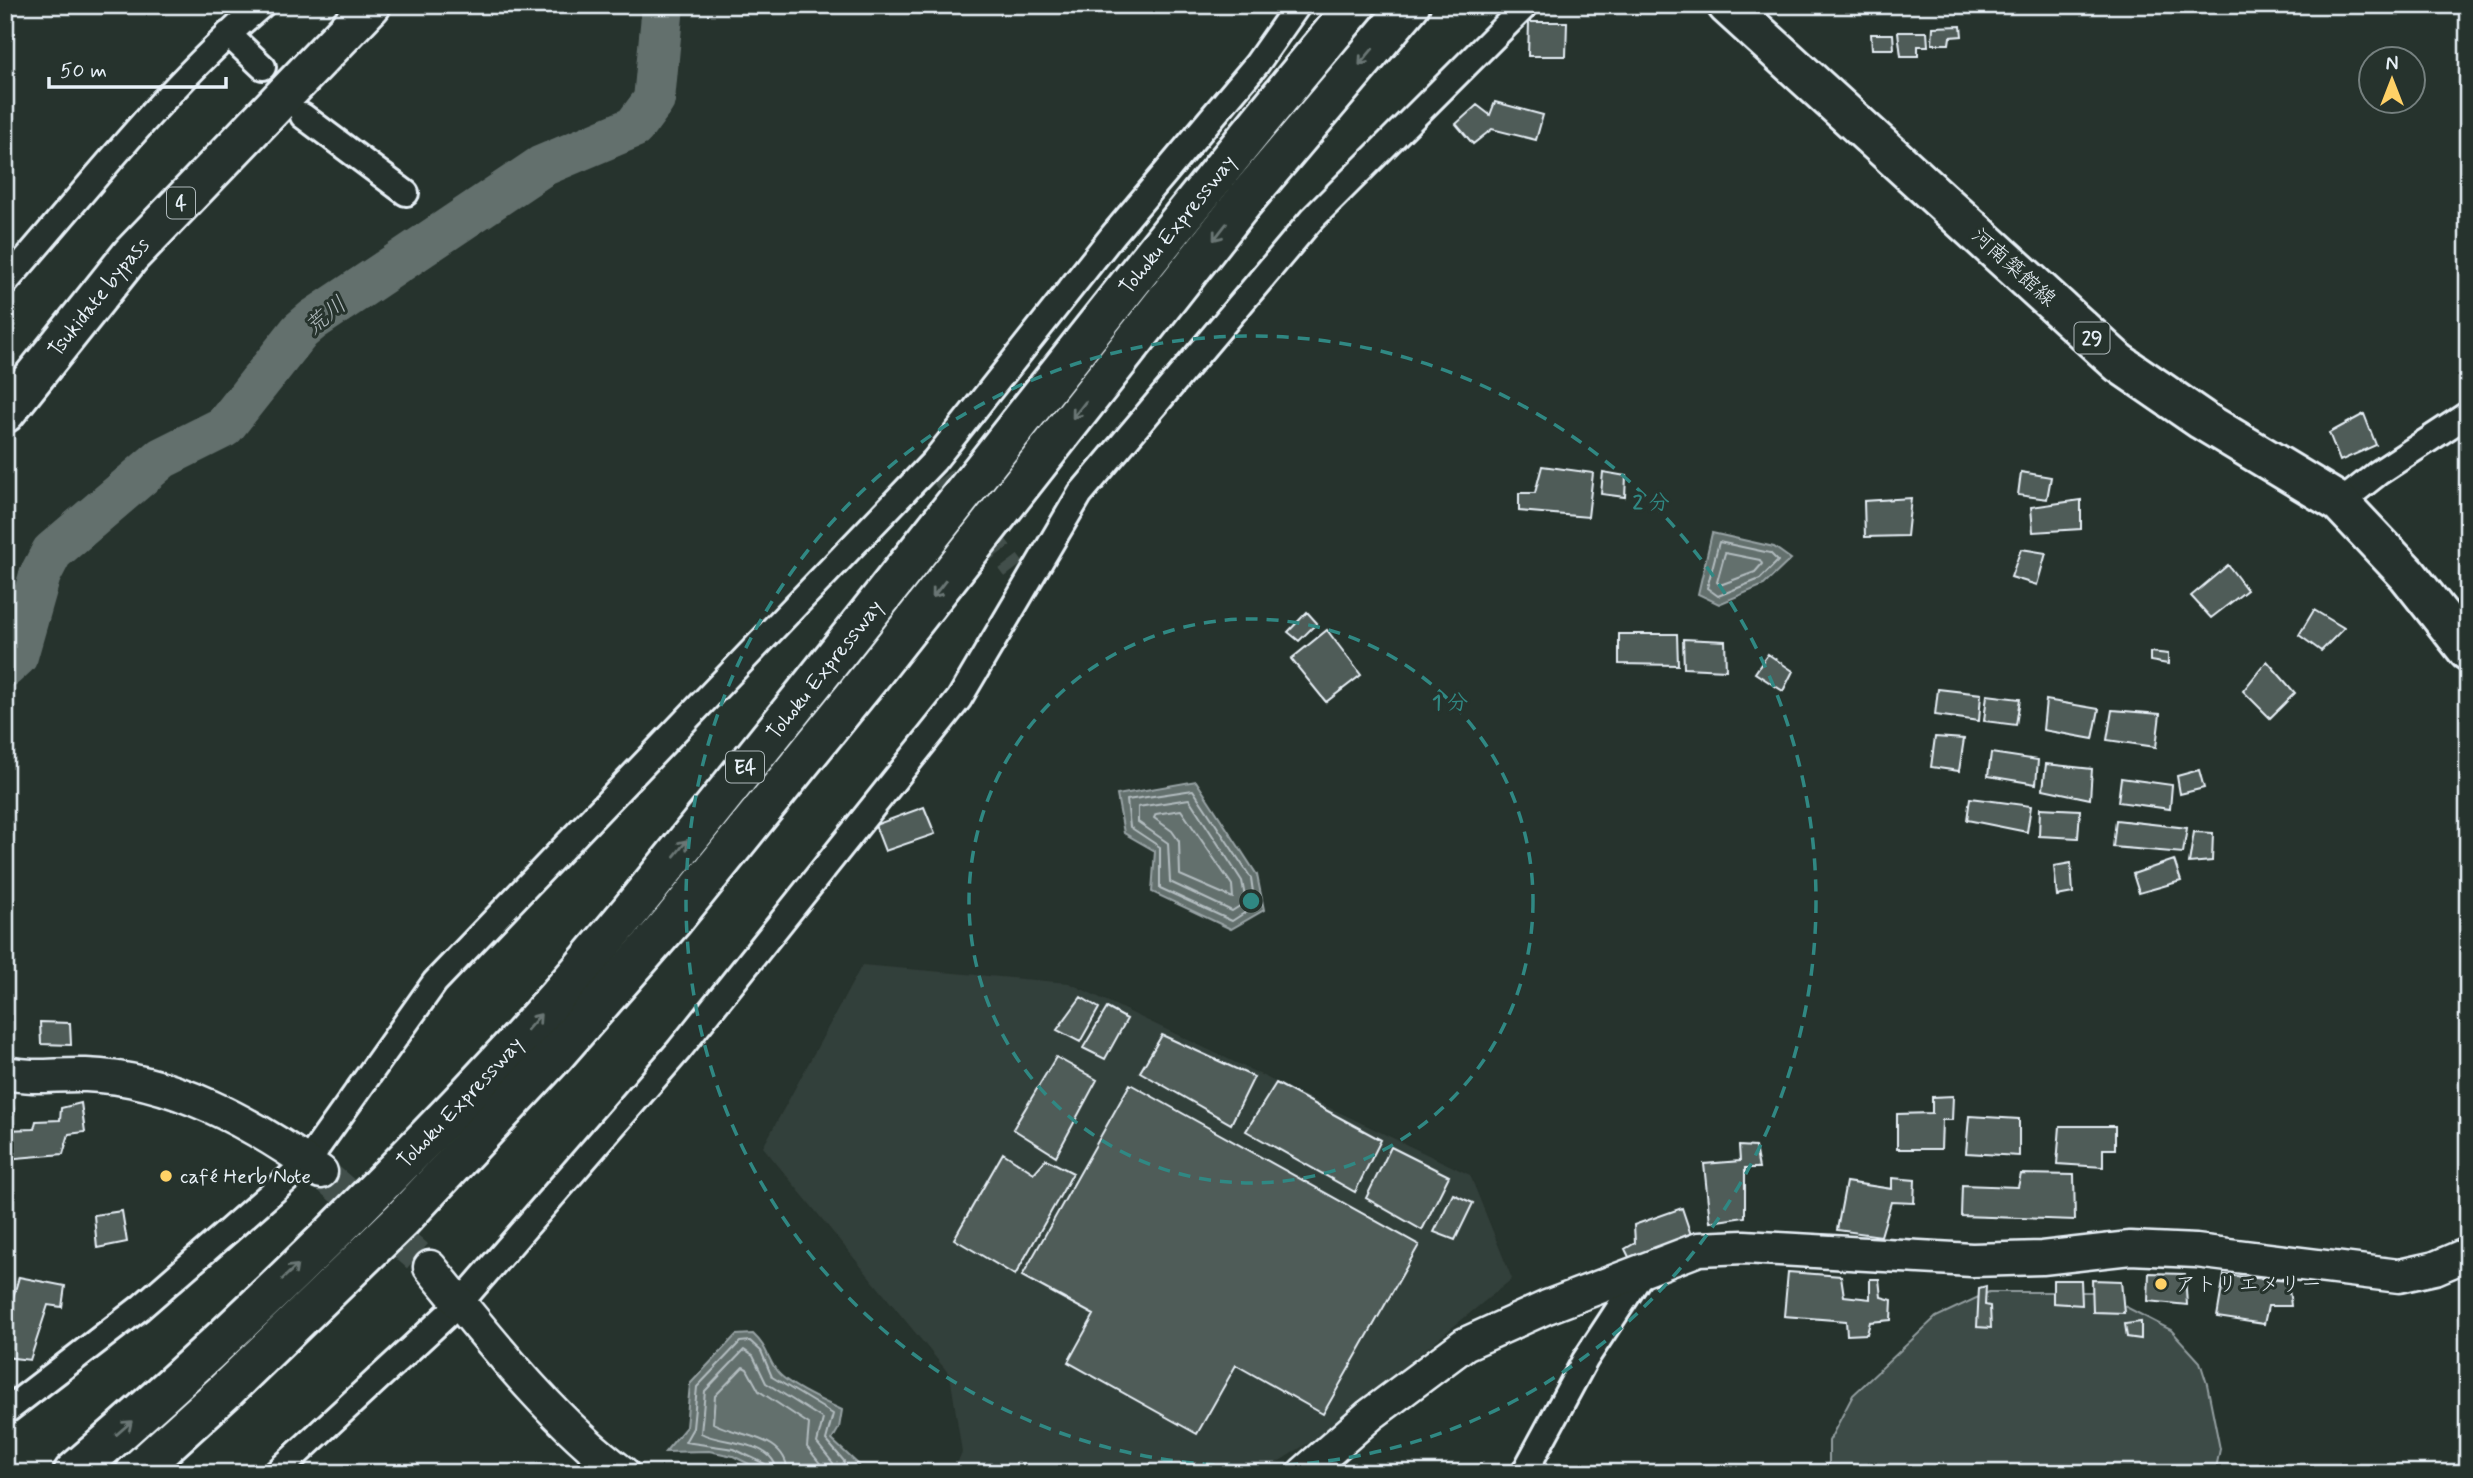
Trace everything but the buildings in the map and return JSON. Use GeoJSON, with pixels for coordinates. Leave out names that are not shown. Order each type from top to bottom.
{"type":"FeatureCollection","features":[{"type":"Feature","properties":{"kind":"main road","name":"Tsukidate bypass"},"geometry":{"type":"LineString","coordinates":[[5,413],[131,255],[371,5]]}},
{"type":"Feature","properties":{"kind":"main road","name":"Tohoku Expressway"},"geometry":{"type":"LineString","coordinates":[[73,1473],[203,1357],[372,1192],[524,1034],[659,875],[1211,179],[1356,5]]}},
{"type":"Feature","properties":{"kind":"main road","name":"Tohoku Expressway"},"geometry":{"type":"LineString","coordinates":[[135,1473],[225,1391],[402,1219],[555,1055],[674,919],[873,673],[1244,201],[1410,5]]}},
{"type":"Feature","properties":{"kind":"main road","name":"河南築館線"},"geometry":{"type":"LineString","coordinates":[[1727,5],[2119,363],[2202,420],[2340,503],[2408,575],[2468,651]]}},
{"type":"Feature","properties":{"kind":"street"},"geometry":{"type":"LineString","coordinates":[[5,283],[105,167],[228,34],[262,5]]}},
{"type":"Feature","properties":{"kind":"street"},"geometry":{"type":"LineString","coordinates":[[5,1412],[140,1308],[314,1167],[435,982],[938,468],[1114,235],[1256,65],[1298,5]]}},
{"type":"Feature","properties":{"kind":"street"},"geometry":{"type":"LineString","coordinates":[[276,1473],[460,1303],[679,1050],[958,699],[1021,575],[1080,494],[1312,219],[1526,5]]}},
{"type":"Feature","properties":{"kind":"street"},"geometry":{"type":"LineString","coordinates":[[228,34],[263,67]]}},
{"type":"Feature","properties":{"kind":"street"},"geometry":{"type":"LineString","coordinates":[[303,116],[406,193]]}},
{"type":"Feature","properties":{"kind":"street"},"geometry":{"type":"LineString","coordinates":[[2340,503],[2378,473],[2468,414]]}},
{"type":"Feature","properties":{"kind":"street"},"geometry":{"type":"LineString","coordinates":[[5,1073],[35,1079],[85,1075],[131,1081],[206,1103],[314,1167]]}},
{"type":"Feature","properties":{"kind":"street"},"geometry":{"type":"LineString","coordinates":[[1304,1473],[1370,1415],[1465,1344],[1547,1307],[1699,1249],[1744,1247],[1972,1260],[2042,1258],[2130,1248],[2196,1251],[2399,1276],[2435,1268],[2468,1254]]}},
{"type":"Feature","properties":{"kind":"street"},"geometry":{"type":"LineString","coordinates":[[430,1267],[523,1377],[607,1461],[623,1473]]}},
{"type":"Feature","properties":{"kind":"street"},"geometry":{"type":"LineString","coordinates":[[1524,1473],[1585,1360],[1644,1270]]}},
{"type":"Feature","properties":{"kind":"shaded area"},"geometry":{"type":"Polygon","coordinates":[[[862,965],[1069,983],[1470,1175],[1512,1279],[1315,1439],[1260,1473],[953,1473],[962,1452],[950,1375],[763,1147],[862,965]]]}},
{"type":"Feature","properties":{"kind":"shaded area"},"geometry":{"type":"Polygon","coordinates":[[[1989,1292],[2097,1292],[2171,1330],[2200,1362],[2207,1384],[2220,1449],[2215,1473],[1829,1473],[1829,1441],[1853,1395],[1936,1317],[1989,1292]]]}},
{"type":"Feature","properties":{"kind":"water"},"geometry":{"type":"Polygon","coordinates":[[[1712,533],[1774,547],[1791,559],[1764,585],[1719,604],[1698,594],[1712,533]]]}},
{"type":"Feature","properties":{"kind":"water"},"geometry":{"type":"Polygon","coordinates":[[[1196,781],[1257,875],[1264,910],[1231,929],[1152,892],[1155,851],[1124,833],[1117,795],[1196,781]]]}},
{"type":"Feature","properties":{"kind":"water"},"geometry":{"type":"Polygon","coordinates":[[[753,1334],[781,1376],[806,1393],[842,1410],[839,1428],[832,1440],[859,1465],[843,1473],[767,1473],[733,1456],[709,1451],[665,1452],[686,1427],[690,1384],[736,1335],[753,1334]]]}},
{"type":"Feature","properties":{"kind":"waterway","name":"荒川"},"geometry":{"type":"LineString","coordinates":[[5,667],[17,656],[40,575],[52,552],[162,458],[224,427],[300,331],[542,166],[634,127],[654,100],[663,5]]}},
{"type":"Feature","properties":{"kind":"tunnel"},"geometry":{"type":"LineString","coordinates":[[943,476],[1014,570]]}},
{"type":"Feature","properties":{"kind":"tunnel"},"geometry":{"type":"LineString","coordinates":[[321,1172],[430,1267]]}},
{"type":"Feature","properties":{"kind":"place","name":"café Herb Note"},"geometry":{"type":"Point","coordinates":[166,1176]}},
{"type":"Feature","properties":{"kind":"place","name":"アトリエメリー"},"geometry":{"type":"Point","coordinates":[2161,1284]}}]}
